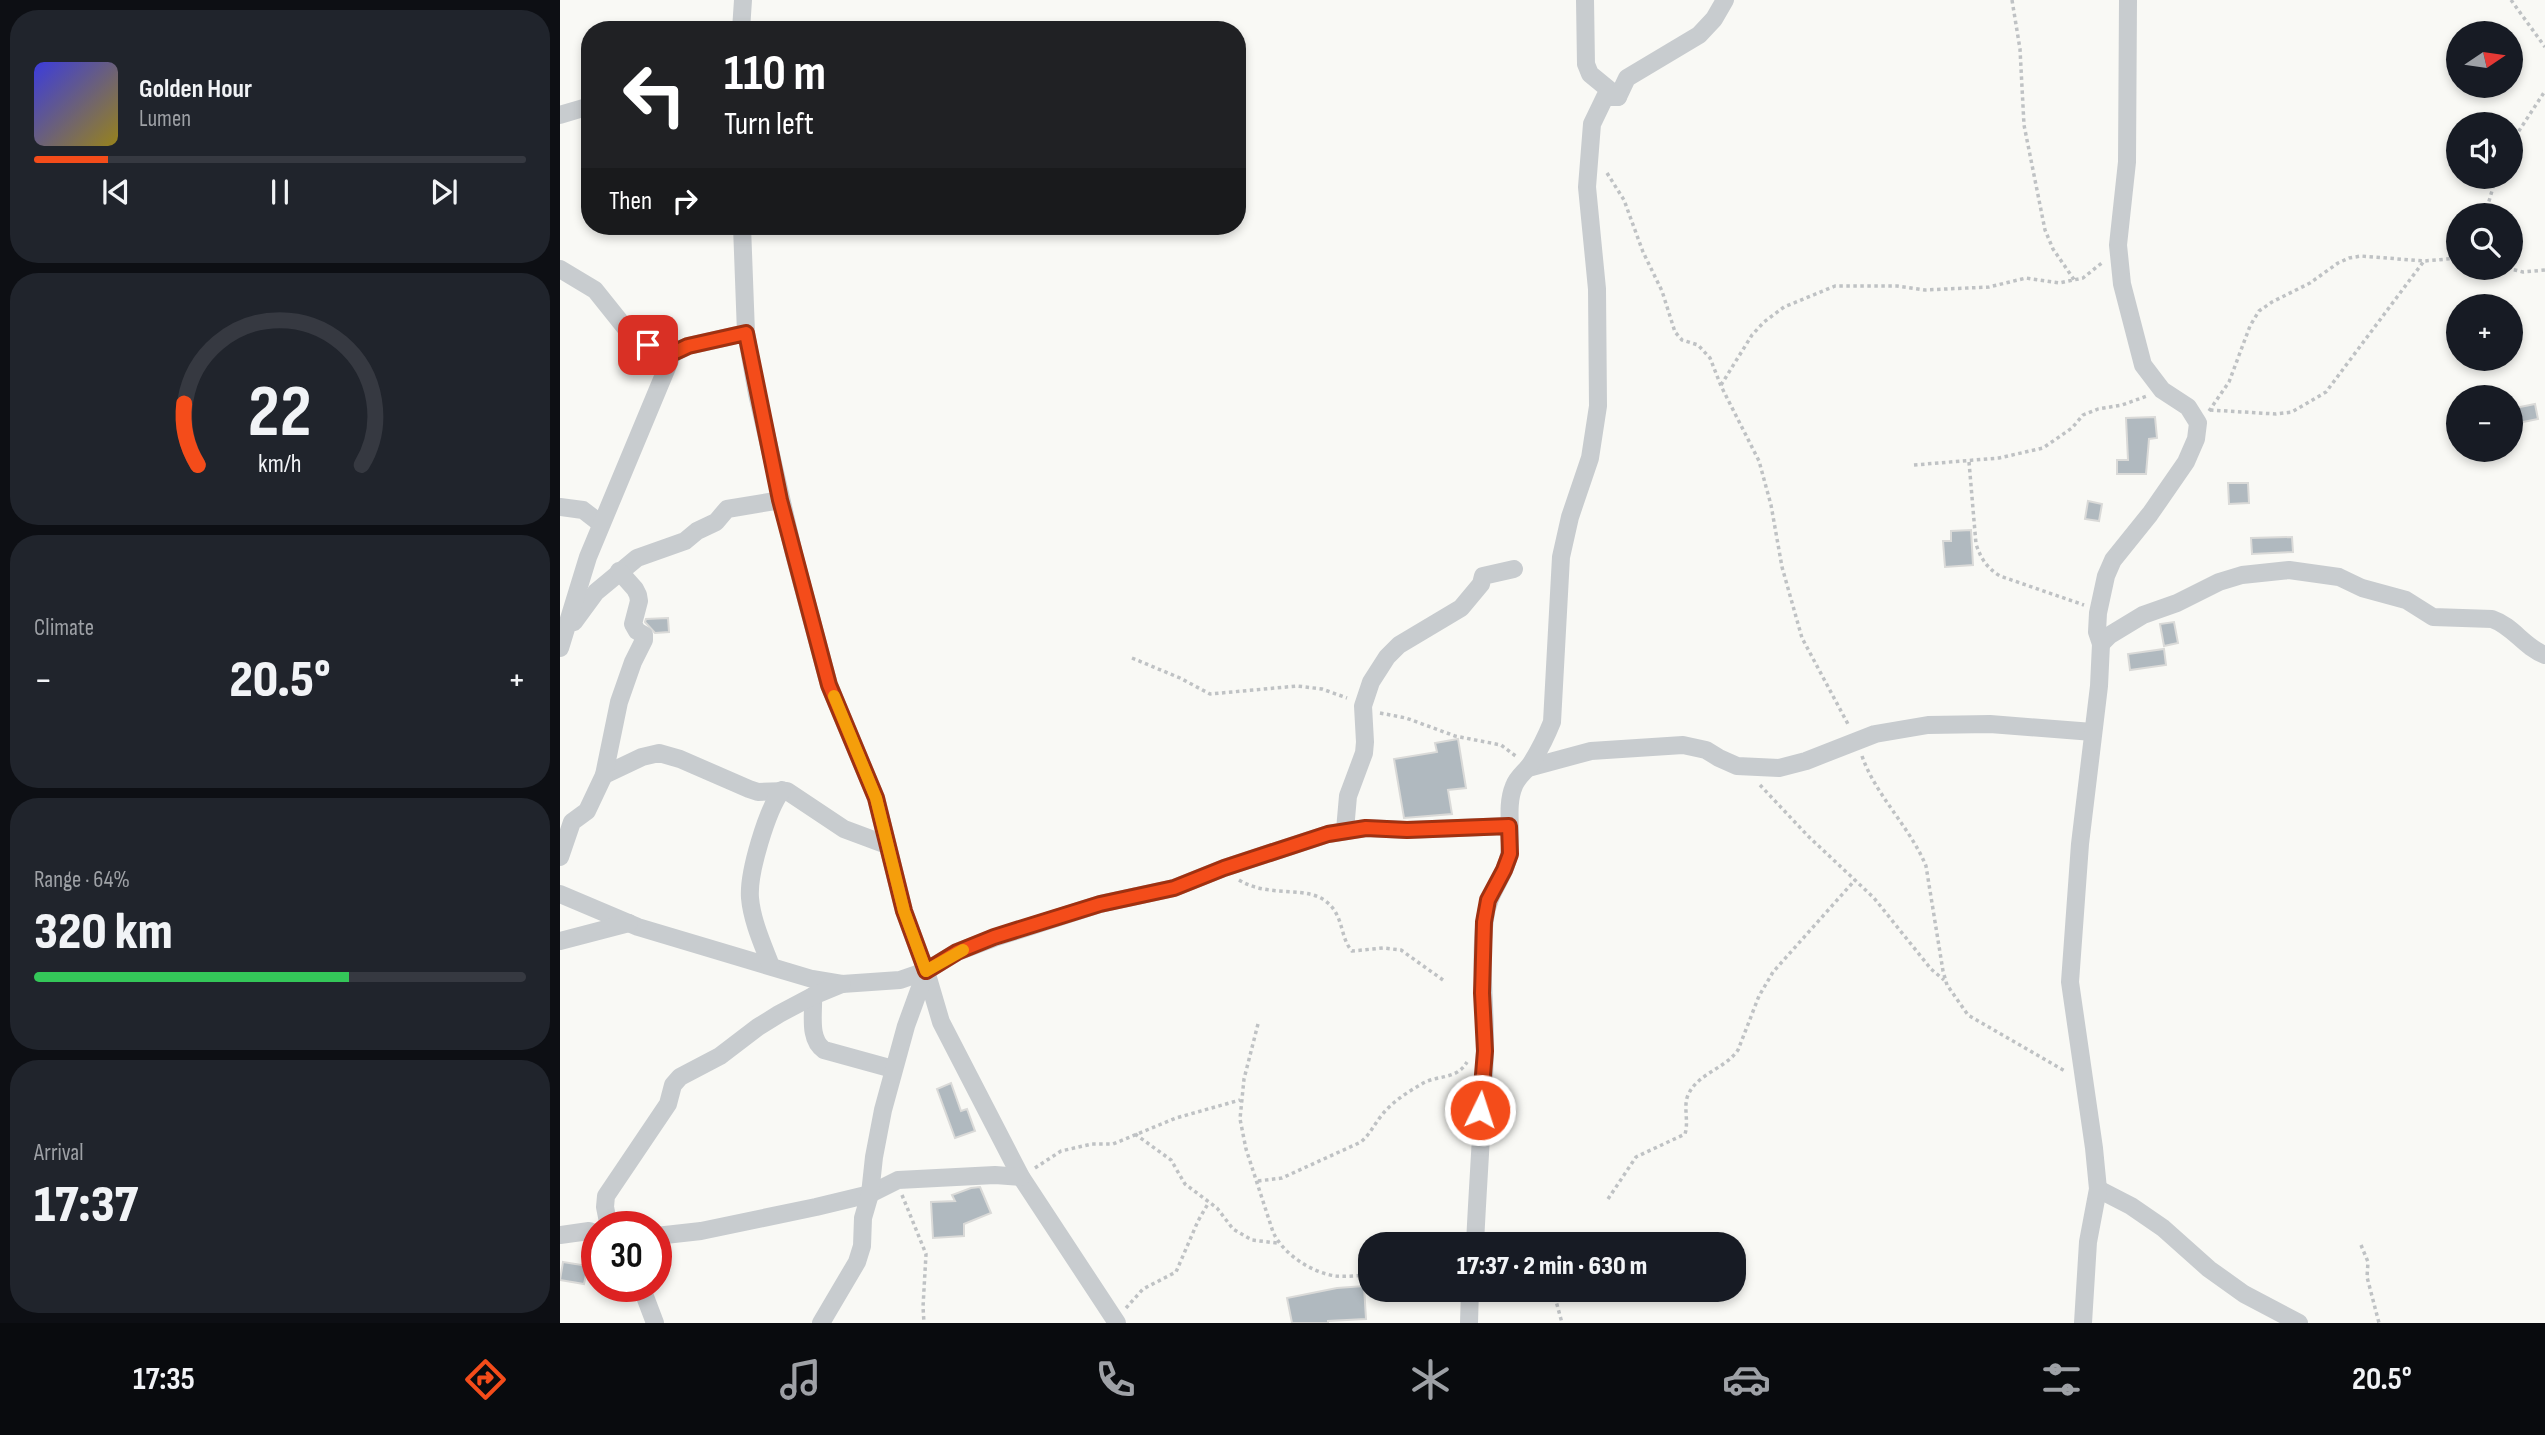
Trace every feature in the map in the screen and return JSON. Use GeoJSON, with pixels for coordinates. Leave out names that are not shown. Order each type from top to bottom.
{"type":"FeatureCollection","features":[{"type":"Feature","properties":{"kind":"street"},"geometry":{"type":"LineString","coordinates":[[742,21],[743,0]]}},
{"type":"Feature","properties":{"kind":"street"},"geometry":{"type":"LineString","coordinates":[[1585,0],[1586,64],[1590,74],[1618,97]]}},
{"type":"Feature","properties":{"kind":"street"},"geometry":{"type":"LineString","coordinates":[[1618,97],[1627,78],[1699,35],[1714,19],[1725,0]]}},
{"type":"Feature","properties":{"kind":"street"},"geometry":{"type":"LineString","coordinates":[[2083,1323],[2088,1242],[2098,1189],[2070,982],[2080,844],[2094,732],[2101,645],[2097,632],[2098,613],[2106,576],[2113,560],[2150,514],[2186,462],[2204,417],[2162,390],[2149,376],[2138,351],[2122,284],[2118,245],[2127,162],[2128,0]]}},
{"type":"Feature","properties":{"kind":"street"},"geometry":{"type":"LineString","coordinates":[[1476,1232],[1485,1051],[1482,993],[1484,922],[1488,900],[1510,854],[1509,826],[1513,787],[1545,740],[1552,722],[1561,557],[1570,517],[1590,458],[1598,406],[1597,289],[1587,202],[1589,151],[1592,124],[1598,109],[1605,97],[1618,97]]}},
{"type":"Feature","properties":{"kind":"street"},"geometry":{"type":"LineString","coordinates":[[560,115],[581,109]]}},
{"type":"Feature","properties":{"kind":"street"},"geometry":{"type":"LineString","coordinates":[[742,235],[746,333],[780,500],[829,685],[876,798],[904,911],[941,1022],[1021,1177],[1121,1317]]}},
{"type":"Feature","properties":{"kind":"street"},"geometry":{"type":"LineString","coordinates":[[560,269],[595,290],[631,335],[648,345],[673,353]]}},
{"type":"Feature","properties":{"kind":"street"},"geometry":{"type":"LineString","coordinates":[[562,644],[578,585],[601,524],[673,353],[688,346],[746,333]]}},
{"type":"Feature","properties":{"kind":"street"},"geometry":{"type":"LineString","coordinates":[[562,644],[580,611],[596,592],[619,571],[644,554],[685,541],[697,531],[716,522],[724,511],[780,500]]}},
{"type":"Feature","properties":{"kind":"street"},"geometry":{"type":"LineString","coordinates":[[560,507],[583,510],[601,524]]}},
{"type":"Feature","properties":{"kind":"street"},"geometry":{"type":"LineString","coordinates":[[1345,830],[1348,796],[1366,742],[1363,706],[1371,682],[1387,657],[1399,645],[1461,608],[1480,584],[1482,576],[1514,569]]}},
{"type":"Feature","properties":{"kind":"street"},"geometry":{"type":"LineString","coordinates":[[2101,645],[2110,635],[2143,615],[2177,603],[2219,582],[2242,575],[2289,570],[2339,577],[2362,588],[2406,600],[2433,617],[2492,619],[2501,622],[2533,651],[2545,655]]}},
{"type":"Feature","properties":{"kind":"street"},"geometry":{"type":"LineString","coordinates":[[560,857],[572,822],[587,811],[604,775],[619,702],[644,640],[644,635],[637,631],[633,624],[639,601],[635,589],[619,571]]}},
{"type":"Feature","properties":{"kind":"street"},"geometry":{"type":"LineString","coordinates":[[1528,768],[1591,751],[1683,745],[1706,750],[1737,766],[1787,767],[1875,734],[1928,724],[1990,724],[2094,732]]}},
{"type":"Feature","properties":{"kind":"street"},"geometry":{"type":"LineString","coordinates":[[604,775],[642,757],[659,753],[680,759],[749,789],[768,792],[782,790],[794,795],[844,829],[887,845]]}},
{"type":"Feature","properties":{"kind":"street"},"geometry":{"type":"LineString","coordinates":[[771,966],[758,929],[750,894],[761,839],[774,800],[782,790]]}},
{"type":"Feature","properties":{"kind":"street"},"geometry":{"type":"LineString","coordinates":[[560,894],[629,923],[812,979],[842,984],[900,980],[926,971],[957,952],[994,937],[1100,904],[1174,888],[1224,868],[1345,830],[1509,826]]}},
{"type":"Feature","properties":{"kind":"street"},"geometry":{"type":"LineString","coordinates":[[560,941],[629,923]]}},
{"type":"Feature","properties":{"kind":"street"},"geometry":{"type":"LineString","coordinates":[[821,1323],[857,1262],[862,1247],[863,1218],[870,1194],[874,1157],[893,1069],[926,971]]}},
{"type":"Feature","properties":{"kind":"street"},"geometry":{"type":"LineString","coordinates":[[606,1211],[606,1196],[668,1104],[673,1085],[680,1077],[720,1056],[758,1027],[813,996],[842,984]]}},
{"type":"Feature","properties":{"kind":"street"},"geometry":{"type":"LineString","coordinates":[[813,996],[814,1032],[818,1046],[893,1069]]}},
{"type":"Feature","properties":{"kind":"street"},"geometry":{"type":"LineString","coordinates":[[672,1234],[715,1228],[870,1194],[898,1180],[995,1175],[1021,1177]]}},
{"type":"Feature","properties":{"kind":"street"},"geometry":{"type":"LineString","coordinates":[[2098,1189],[2131,1206],[2164,1228],[2209,1269],[2244,1294],[2299,1323]]}},
{"type":"Feature","properties":{"kind":"street"},"geometry":{"type":"LineString","coordinates":[[560,1234],[581,1232]]}},
{"type":"Feature","properties":{"kind":"street"},"geometry":{"type":"LineString","coordinates":[[647,1302],[655,1323]]}},
{"type":"Feature","properties":{"kind":"street"},"geometry":{"type":"LineString","coordinates":[[1469,1323],[1470,1302]]}},
{"type":"Feature","properties":{"kind":"path"},"geometry":{"type":"LineString","coordinates":[[2012,0],[2020,49],[2024,125],[2029,158],[2048,240],[2075,281]]}},
{"type":"Feature","properties":{"kind":"path"},"geometry":{"type":"LineString","coordinates":[[2511,0],[2545,47]]}},
{"type":"Feature","properties":{"kind":"path"},"geometry":{"type":"LineString","coordinates":[[2523,125],[2545,91]]}},
{"type":"Feature","properties":{"kind":"path"},"geometry":{"type":"LineString","coordinates":[[1589,151],[1625,200],[1640,243],[1662,291],[1675,331],[1682,340],[1703,350],[1710,358],[1754,451],[1765,479],[1782,567],[1802,638],[1857,741],[1866,767],[1919,850],[1926,866],[1946,981]]}},
{"type":"Feature","properties":{"kind":"path"},"geometry":{"type":"LineString","coordinates":[[1721,386],[1743,354],[1752,335],[1764,322],[1784,307],[1835,286],[1897,286],[1925,290],[1989,287],[2026,278],[2052,282],[2075,281],[2090,275],[2118,245]]}},
{"type":"Feature","properties":{"kind":"path"},"geometry":{"type":"LineString","coordinates":[[2204,417],[2229,382],[2250,326],[2259,311],[2272,302],[2310,284],[2349,258],[2361,256],[2424,261],[2446,259]]}},
{"type":"Feature","properties":{"kind":"path"},"geometry":{"type":"LineString","coordinates":[[2204,417],[2292,412],[2318,398],[2326,392],[2424,261]]}},
{"type":"Feature","properties":{"kind":"path"},"geometry":{"type":"LineString","coordinates":[[2523,272],[2545,270]]}},
{"type":"Feature","properties":{"kind":"path"},"geometry":{"type":"LineString","coordinates":[[1914,465],[2000,458],[2043,448],[2072,428],[2083,415],[2122,405],[2162,390]]}},
{"type":"Feature","properties":{"kind":"path"},"geometry":{"type":"LineString","coordinates":[[1969,462],[1976,544],[1988,569],[2000,576],[2079,603],[2098,613]]}},
{"type":"Feature","properties":{"kind":"path"},"geometry":{"type":"LineString","coordinates":[[1132,658],[1210,694],[1311,687],[1455,736],[1501,745],[1528,768]]}},
{"type":"Feature","properties":{"kind":"path"},"geometry":{"type":"LineString","coordinates":[[1737,766],[1755,780],[1808,836],[1889,913],[1931,969],[1946,981],[1968,1015],[2065,1071],[2086,1088]]}},
{"type":"Feature","properties":{"kind":"path"},"geometry":{"type":"LineString","coordinates":[[1224,868],[1240,881],[1255,888],[1319,896],[1332,906],[1339,917],[1347,944],[1352,951],[1383,948],[1401,950],[1443,980]]}},
{"type":"Feature","properties":{"kind":"path"},"geometry":{"type":"LineString","coordinates":[[1608,1199],[1636,1157],[1685,1134],[1688,1120],[1686,1103],[1695,1083],[1732,1058],[1759,996],[1773,972],[1855,880]]}},
{"type":"Feature","properties":{"kind":"path"},"geometry":{"type":"LineString","coordinates":[[1258,1024],[1240,1100],[1240,1119],[1245,1149],[1278,1243]]}},
{"type":"Feature","properties":{"kind":"path"},"geometry":{"type":"LineString","coordinates":[[1258,1181],[1282,1178],[1361,1142],[1381,1116],[1405,1094],[1432,1079],[1458,1073],[1469,1060],[1485,1051]]}},
{"type":"Feature","properties":{"kind":"path"},"geometry":{"type":"LineString","coordinates":[[1021,1177],[1061,1151],[1092,1144],[1113,1144],[1202,1110],[1240,1100]]}},
{"type":"Feature","properties":{"kind":"path"},"geometry":{"type":"LineString","coordinates":[[1135,1134],[1166,1155],[1191,1191],[1209,1202],[1241,1235],[1262,1242],[1278,1243],[1308,1266],[1324,1272],[1336,1276],[1358,1276]]}},
{"type":"Feature","properties":{"kind":"path"},"geometry":{"type":"LineString","coordinates":[[898,1180],[926,1254],[923,1307],[925,1323]]}},
{"type":"Feature","properties":{"kind":"path"},"geometry":{"type":"LineString","coordinates":[[1121,1317],[1128,1303],[1143,1289],[1176,1272],[1209,1202]]}},
{"type":"Feature","properties":{"kind":"path"},"geometry":{"type":"LineString","coordinates":[[2361,1245],[2368,1262],[2367,1278],[2379,1323]]}},
{"type":"Feature","properties":{"kind":"path"},"geometry":{"type":"LineString","coordinates":[[1556,1302],[1562,1323]]}},
{"type":"Feature","properties":{"kind":"building"},"geometry":{"type":"Polygon","coordinates":[[[2535,404],[2538,419],[2523,422],[2523,406],[2535,404]]]}},
{"type":"Feature","properties":{"kind":"building"},"geometry":{"type":"Polygon","coordinates":[[[2155,417],[2157,438],[2149,439],[2146,474],[2117,474],[2117,460],[2128,460],[2126,418],[2155,417]]]}},
{"type":"Feature","properties":{"kind":"building"},"geometry":{"type":"Polygon","coordinates":[[[2228,483],[2248,483],[2249,503],[2229,504],[2228,483]]]}},
{"type":"Feature","properties":{"kind":"building"},"geometry":{"type":"Polygon","coordinates":[[[2088,501],[2102,504],[2099,521],[2085,519],[2088,501]]]}},
{"type":"Feature","properties":{"kind":"building"},"geometry":{"type":"Polygon","coordinates":[[[1971,530],[1973,565],[1945,567],[1943,541],[1951,541],[1951,531],[1971,530]]]}},
{"type":"Feature","properties":{"kind":"building"},"geometry":{"type":"Polygon","coordinates":[[[2292,537],[2293,552],[2252,554],[2251,538],[2292,537]]]}},
{"type":"Feature","properties":{"kind":"building"},"geometry":{"type":"Polygon","coordinates":[[[668,618],[669,632],[655,633],[645,622],[646,619],[668,618]]]}},
{"type":"Feature","properties":{"kind":"building"},"geometry":{"type":"Polygon","coordinates":[[[2174,622],[2178,643],[2164,646],[2160,624],[2174,622]]]}},
{"type":"Feature","properties":{"kind":"building"},"geometry":{"type":"Polygon","coordinates":[[[2164,649],[2166,665],[2130,670],[2128,654],[2164,649]]]}},
{"type":"Feature","properties":{"kind":"building"},"geometry":{"type":"Polygon","coordinates":[[[1458,739],[1466,788],[1448,790],[1452,814],[1404,818],[1394,759],[1437,752],[1435,743],[1458,739]]]}},
{"type":"Feature","properties":{"kind":"building"},"geometry":{"type":"Polygon","coordinates":[[[951,1083],[961,1111],[967,1109],[975,1131],[955,1138],[937,1089],[951,1083]]]}},
{"type":"Feature","properties":{"kind":"building"},"geometry":{"type":"Polygon","coordinates":[[[980,1187],[991,1213],[964,1224],[964,1236],[933,1238],[931,1202],[955,1201],[952,1195],[980,1187]]]}},
{"type":"Feature","properties":{"kind":"building"},"geometry":{"type":"Polygon","coordinates":[[[563,1262],[581,1265],[581,1284],[560,1280],[563,1262]]]}},
{"type":"Feature","properties":{"kind":"building"},"geometry":{"type":"Polygon","coordinates":[[[1358,1286],[1358,1302],[1365,1302],[1366,1319],[1292,1323],[1287,1298],[1358,1286]]]}},
{"type":"Feature","properties":{"kind":"slow traffic"},"geometry":{"type":"LineString","coordinates":[[834,696],[876,798],[904,911],[926,971],[963,950]]}},
{"type":"Feature","properties":{"kind":"route"},"geometry":{"type":"LineString","coordinates":[[648,345],[673,353],[706,341],[746,333],[780,500],[829,685],[876,798],[904,911],[926,971],[957,952],[994,937],[1100,904],[1174,888],[1224,868],[1328,834],[1366,828],[1407,830],[1509,826],[1510,854],[1488,900],[1484,922],[1482,993],[1485,1051],[1480,1110]]}}]}
